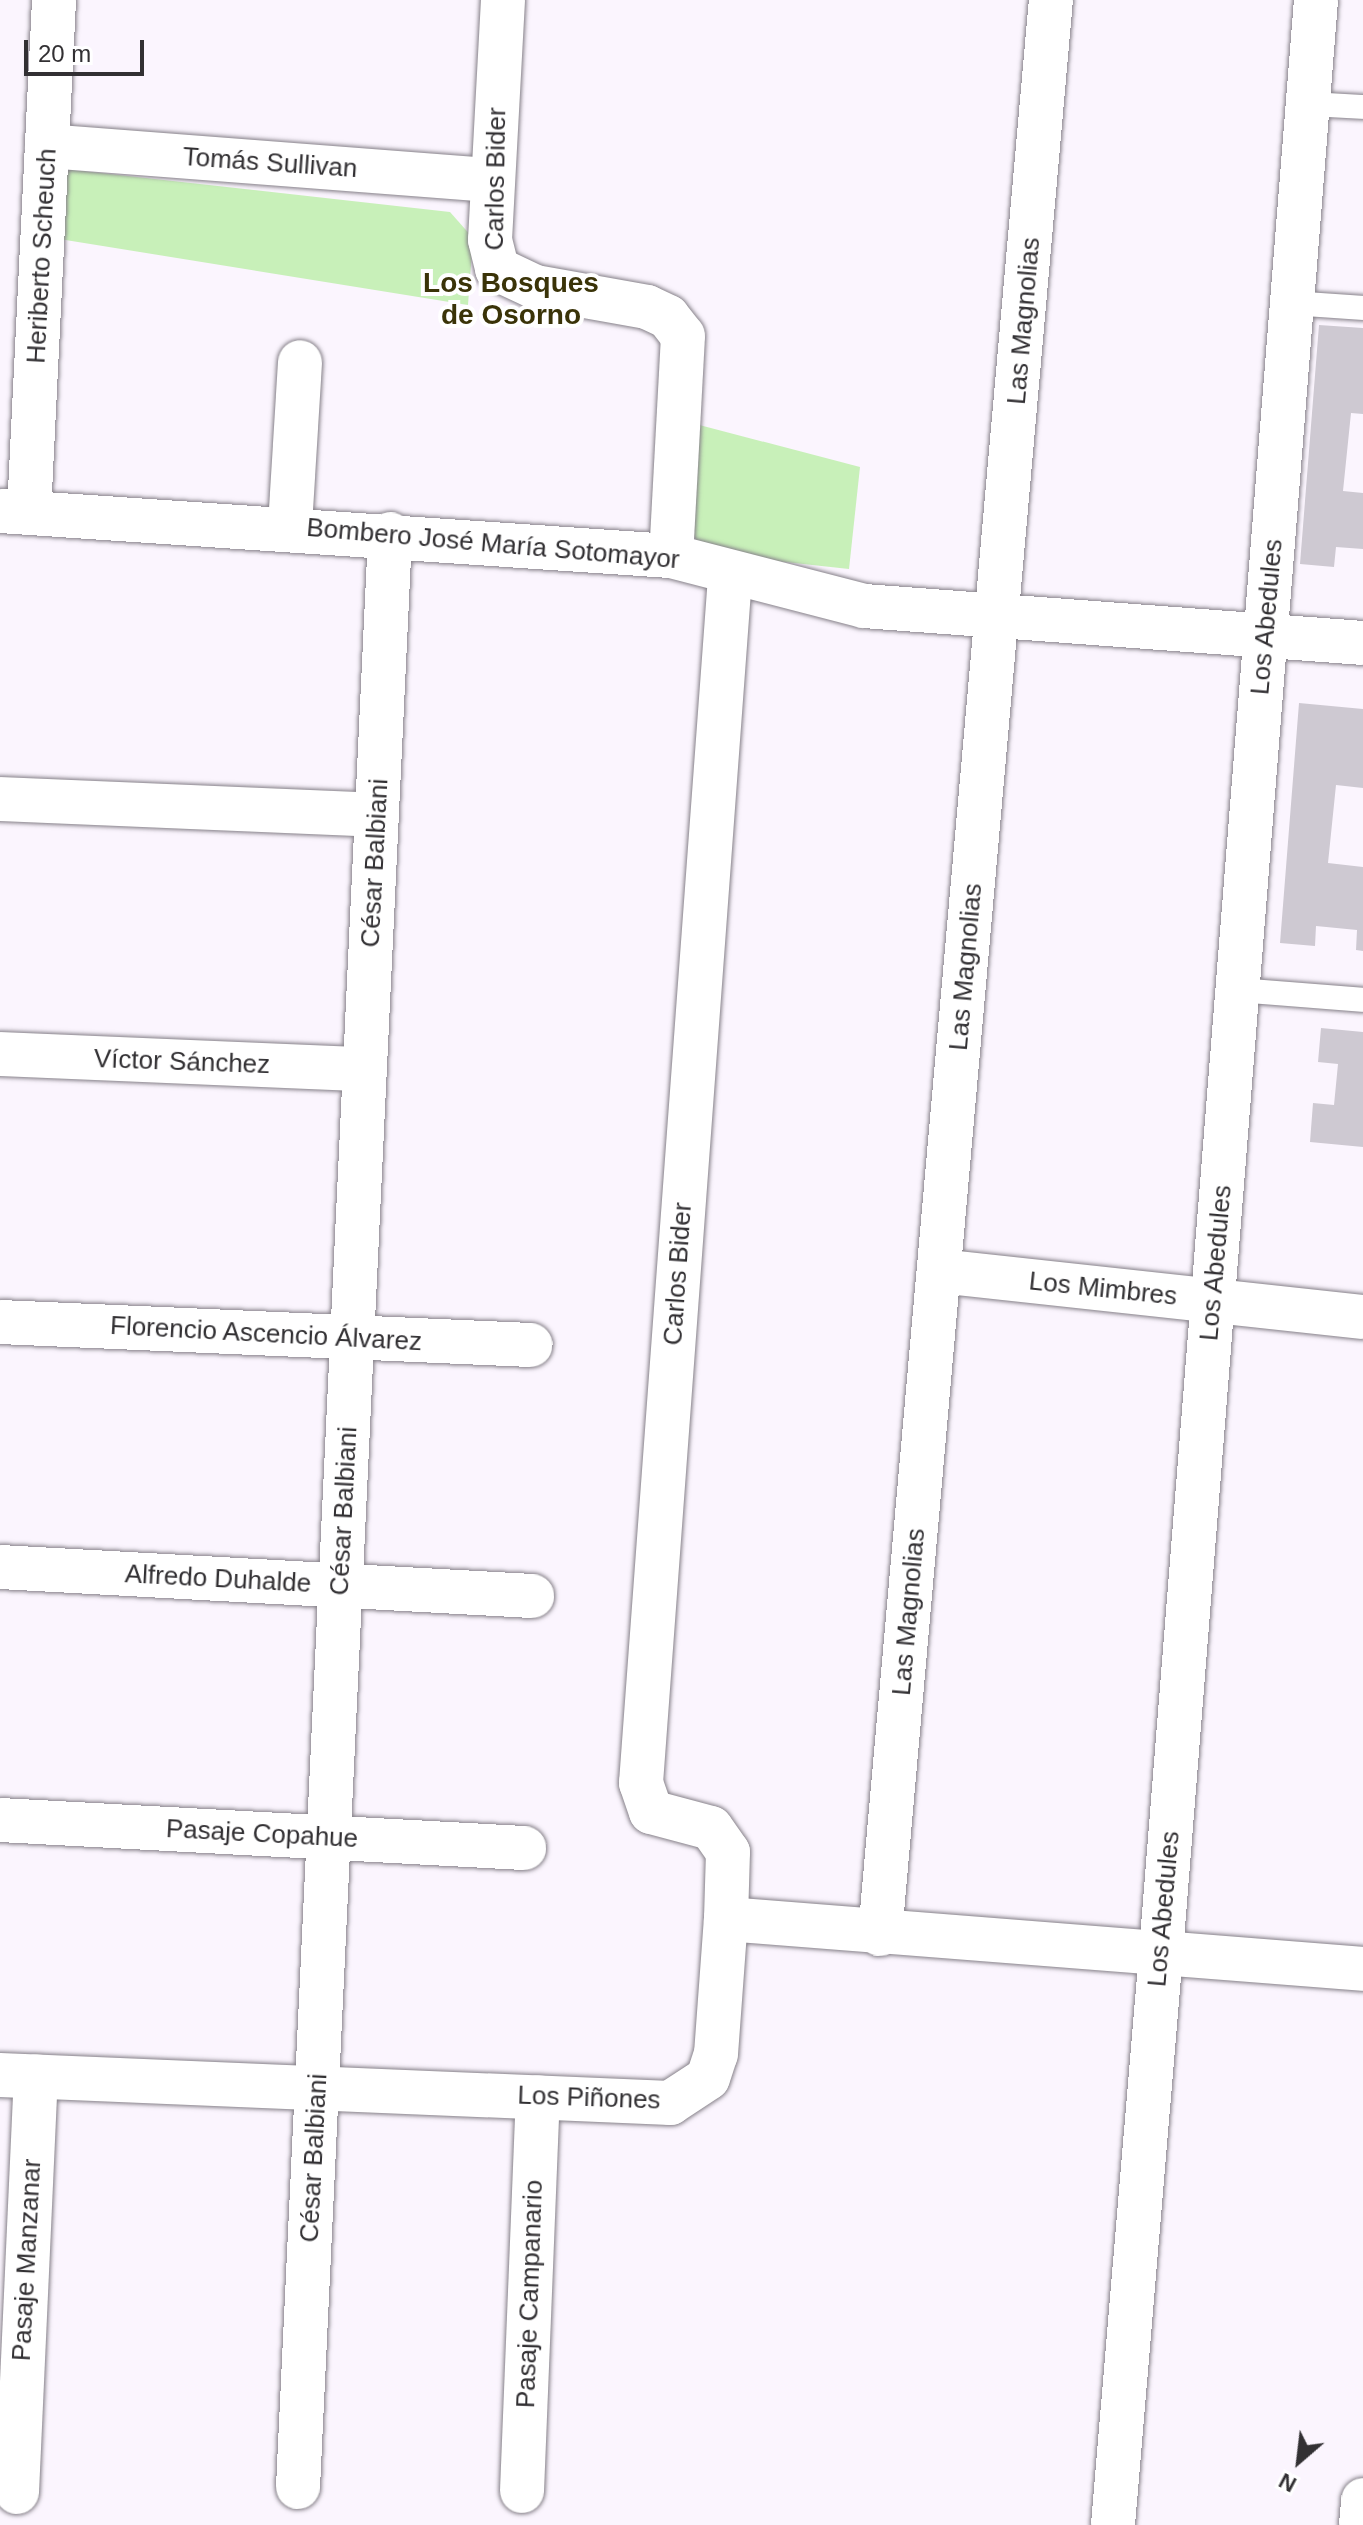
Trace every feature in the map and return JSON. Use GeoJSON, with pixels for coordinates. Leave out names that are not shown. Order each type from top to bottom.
{"type":"FeatureCollection","features":[{"type":"Feature","properties":{"kind":"street","name":"Heriberto Scheuch"},"geometry":{"type":"LineString","coordinates":[[8,512],[47,146],[54,0]]}},
{"type":"Feature","properties":{"kind":"street","name":"Carlos Bider"},"geometry":{"type":"LineString","coordinates":[[503,0],[492,180],[497,269],[535,287],[647,307],[668,317],[683,336],[671,556]]}},
{"type":"Feature","properties":{"kind":"street","name":"Las Magnolias"},"geometry":{"type":"LineString","coordinates":[[880,1934],[1051,0]]}},
{"type":"Feature","properties":{"kind":"street","name":"Los Abedules"},"geometry":{"type":"LineString","coordinates":[[1113,2525],[1316,0]]}},
{"type":"Feature","properties":{"kind":"street","name":"Tomás Sullivan"},"geometry":{"type":"LineString","coordinates":[[47,146],[492,180]]}},
{"type":"Feature","properties":{"kind":"street"},"geometry":{"type":"LineString","coordinates":[[290,526],[300,362]]}},
{"type":"Feature","properties":{"kind":"street","name":"Bombero José María Sotomayor"},"geometry":{"type":"LineString","coordinates":[[8,512],[290,526],[671,556],[730,576],[830,601],[998,617],[1363,643]]}},
{"type":"Feature","properties":{"kind":"street","name":"César Balbiani"},"geometry":{"type":"LineString","coordinates":[[298,2487],[390,534]]}},
{"type":"Feature","properties":{"kind":"street","name":"Carlos Bider"},"geometry":{"type":"LineString","coordinates":[[726,1919],[728,1852],[711,1828],[651,1812],[641,1783],[730,576]]}},
{"type":"Feature","properties":{"kind":"street"},"geometry":{"type":"LineString","coordinates":[[0,799],[377,815]]}},
{"type":"Feature","properties":{"kind":"street","name":"Víctor Sánchez"},"geometry":{"type":"LineString","coordinates":[[0,1054],[365,1069]]}},
{"type":"Feature","properties":{"kind":"street","name":"Los Mimbres"},"geometry":{"type":"LineString","coordinates":[[939,1271],[1363,1317]]}},
{"type":"Feature","properties":{"kind":"street","name":"Florencio Ascencio Álvarez"},"geometry":{"type":"LineString","coordinates":[[0,1322],[531,1345]]}},
{"type":"Feature","properties":{"kind":"street","name":"Alfredo Duhalde"},"geometry":{"type":"LineString","coordinates":[[0,1567],[532,1596]]}},
{"type":"Feature","properties":{"kind":"street","name":"Pasaje Copahue"},"geometry":{"type":"LineString","coordinates":[[0,1820],[524,1848]]}},
{"type":"Feature","properties":{"kind":"street"},"geometry":{"type":"LineString","coordinates":[[726,1919],[880,1934],[1363,1969]]}},
{"type":"Feature","properties":{"kind":"street","name":"Los Piñones"},"geometry":{"type":"LineString","coordinates":[[18,2076],[670,2103],[708,2078],[726,1919]]}},
{"type":"Feature","properties":{"kind":"street","name":"Pasaje Manzanar"},"geometry":{"type":"LineString","coordinates":[[17,2492],[18,2076]]}},
{"type":"Feature","properties":{"kind":"street","name":"Pasaje Campanario"},"geometry":{"type":"LineString","coordinates":[[522,2491],[538,2097]]}},
{"type":"Feature","properties":{"kind":"street"},"geometry":{"type":"LineString","coordinates":[[1361,2525],[1363,2500]]}},
{"type":"Feature","properties":{"kind":"lane"},"geometry":{"type":"LineString","coordinates":[[1308,104],[1363,107]]}},
{"type":"Feature","properties":{"kind":"lane"},"geometry":{"type":"LineString","coordinates":[[1292,303],[1363,308]]}},
{"type":"Feature","properties":{"kind":"lane"},"geometry":{"type":"LineString","coordinates":[[1237,990],[1363,1000]]}},
{"type":"Feature","properties":{"kind":"green space"},"geometry":{"type":"Polygon","coordinates":[[[56,168],[450,212],[473,238],[468,305],[47,237],[56,168]]]}},
{"type":"Feature","properties":{"kind":"green space"},"geometry":{"type":"Polygon","coordinates":[[[688,422],[860,467],[849,569],[704,553],[688,526],[688,422]]]}},
{"type":"Feature","properties":{"kind":"building"},"geometry":{"type":"Polygon","coordinates":[[[1319,325],[1363,328],[1363,414],[1351,413],[1343,491],[1363,493],[1363,549],[1336,547],[1334,567],[1300,564],[1319,325]]]}},
{"type":"Feature","properties":{"kind":"building"},"geometry":{"type":"Polygon","coordinates":[[[1299,703],[1363,709],[1363,788],[1336,785],[1328,863],[1363,867],[1363,951],[1356,950],[1357,930],[1316,926],[1315,946],[1280,943],[1299,703]]]}},
{"type":"Feature","properties":{"kind":"building"},"geometry":{"type":"Polygon","coordinates":[[[1321,1028],[1363,1032],[1363,1147],[1310,1142],[1313,1103],[1334,1105],[1338,1064],[1318,1062],[1321,1028]]]}},
{"type":"Feature","properties":{"kind":"district","name":"Los Bosques de Osorno"},"geometry":{"type":"Point","coordinates":[511,299]}}]}
